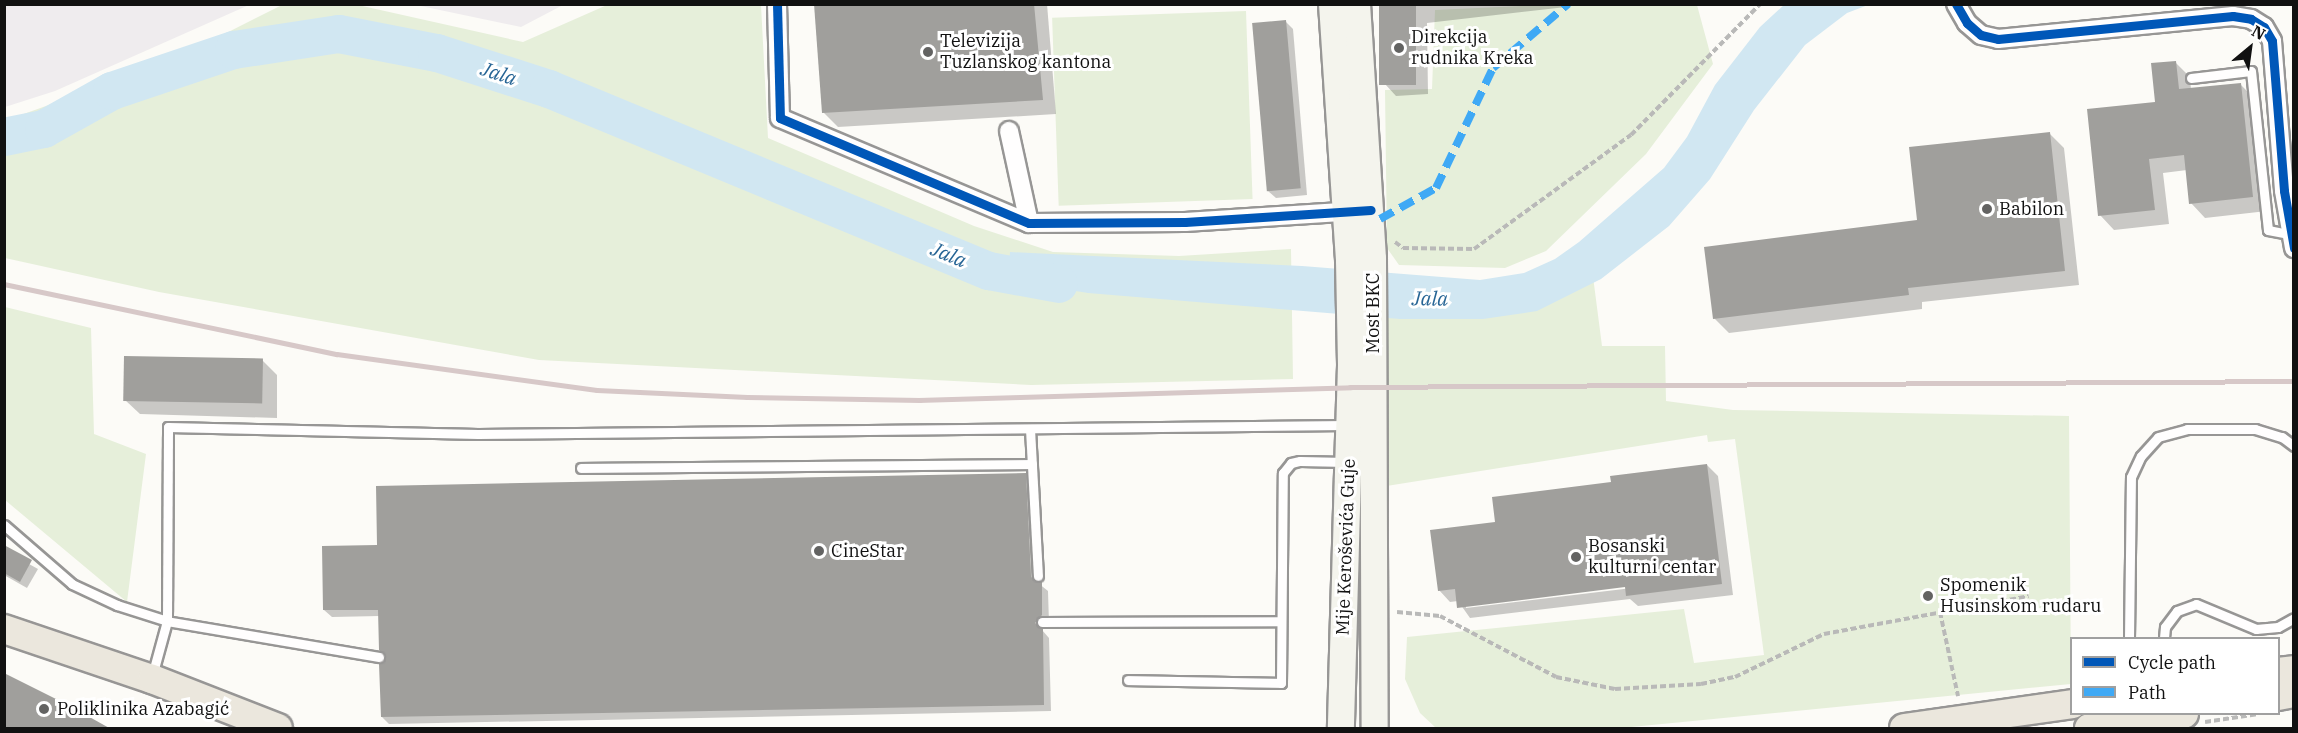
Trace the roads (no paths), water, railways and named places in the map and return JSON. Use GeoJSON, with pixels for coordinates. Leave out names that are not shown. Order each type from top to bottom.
{"type":"FeatureCollection","features":[{"type":"Feature","properties":{"kind":"main road"},"geometry":{"type":"LineString","coordinates":[[1332,4],[1358,211]]}},
{"type":"Feature","properties":{"kind":"main road"},"geometry":{"type":"LineString","coordinates":[[1357,4],[1358,211]]}},
{"type":"Feature","properties":{"kind":"main road","name":"Most BKC"},"geometry":{"type":"LineString","coordinates":[[1358,211],[1362,365]]}},
{"type":"Feature","properties":{"kind":"main road","name":"Mije Keroševića Guje"},"geometry":{"type":"LineString","coordinates":[[1341,729],[1350,425],[1362,365]]}},
{"type":"Feature","properties":{"kind":"main road","name":"Mije Keroševića Guje"},"geometry":{"type":"LineString","coordinates":[[1362,365],[1375,729]]}},
{"type":"Feature","properties":{"kind":"main road"},"geometry":{"type":"LineString","coordinates":[[4,628],[152,679],[278,729]]}},
{"type":"Feature","properties":{"kind":"main road"},"geometry":{"type":"LineString","coordinates":[[1904,729],[2070,704]]}},
{"type":"Feature","properties":{"kind":"main road"},"geometry":{"type":"LineString","coordinates":[[2089,729],[2130,718],[2180,717]]}},
{"type":"Feature","properties":{"kind":"street"},"geometry":{"type":"LineString","coordinates":[[777,4],[780,118],[1029,223],[1185,222],[1358,211]]}},
{"type":"Feature","properties":{"kind":"street"},"geometry":{"type":"LineString","coordinates":[[1956,4],[1967,23],[1981,35],[1998,39],[2233,16],[2251,19],[2264,27],[2272,41],[2291,241]]}},
{"type":"Feature","properties":{"kind":"street"},"geometry":{"type":"LineString","coordinates":[[1009,131],[1029,223]]}},
{"type":"Feature","properties":{"kind":"lane"},"geometry":{"type":"LineString","coordinates":[[2191,78],[2251,71],[2268,230],[2291,241]]}},
{"type":"Feature","properties":{"kind":"lane"},"geometry":{"type":"LineString","coordinates":[[152,679],[167,621],[168,427],[478,434],[1350,425]]}},
{"type":"Feature","properties":{"kind":"lane"},"geometry":{"type":"LineString","coordinates":[[1030,429],[1038,576]]}},
{"type":"Feature","properties":{"kind":"lane"},"geometry":{"type":"LineString","coordinates":[[2129,637],[2131,477],[2141,456],[2158,437],[2187,429],[2255,429],[2282,437],[2294,446]]}},
{"type":"Feature","properties":{"kind":"lane"},"geometry":{"type":"LineString","coordinates":[[1128,680],[1281,683],[1283,473],[1291,463],[1300,461],[1348,462]]}},
{"type":"Feature","properties":{"kind":"lane"},"geometry":{"type":"LineString","coordinates":[[581,468],[1032,464]]}},
{"type":"Feature","properties":{"kind":"lane"},"geometry":{"type":"LineString","coordinates":[[4,525],[72,584],[117,605],[167,621],[379,657]]}},
{"type":"Feature","properties":{"kind":"lane"},"geometry":{"type":"LineString","coordinates":[[2163,637],[2165,627],[2177,611],[2196,604],[2256,629],[2278,627],[2294,618]]}},
{"type":"Feature","properties":{"kind":"lane"},"geometry":{"type":"LineString","coordinates":[[1042,622],[1281,621]]}},
{"type":"Feature","properties":{"kind":"water"},"geometry":{"type":"Polygon","coordinates":[[[1785,4],[1868,5],[1847,13],[1805,45],[1754,110],[1710,179],[1669,226],[1601,279],[1537,311],[1483,319],[1400,319],[1088,293],[1008,280],[1010,252],[1302,266],[1480,280],[1524,273],[1555,259],[1579,242],[1664,168],[1687,137],[1715,85],[1760,27],[1785,4]]]}},
{"type":"Feature","properties":{"kind":"waterway","name":"Jala"},"geometry":{"type":"LineString","coordinates":[[4,137],[44,129],[112,91],[234,50],[339,34],[437,53],[549,89],[989,271],[1059,284]]}},
{"type":"Feature","properties":{"kind":"railway"},"geometry":{"type":"LineString","coordinates":[[4,284],[337,354],[597,390],[747,397],[920,400],[1350,387],[2294,381]]}},
{"type":"Feature","properties":{"kind":"place","name":"Direkcija rudnika Kreka"},"geometry":{"type":"Point","coordinates":[1399,48]}},
{"type":"Feature","properties":{"kind":"place","name":"Televizija Tuzlanskog kantona"},"geometry":{"type":"Point","coordinates":[928,52]}},
{"type":"Feature","properties":{"kind":"place","name":"Babilon"},"geometry":{"type":"Point","coordinates":[1987,209]}},
{"type":"Feature","properties":{"kind":"place","name":"CineStar"},"geometry":{"type":"Point","coordinates":[819,551]}},
{"type":"Feature","properties":{"kind":"place","name":"Bosanski kulturni centar"},"geometry":{"type":"Point","coordinates":[1576,557]}},
{"type":"Feature","properties":{"kind":"place","name":"Spomenik Husinskom rudaru"},"geometry":{"type":"Point","coordinates":[1928,596]}},
{"type":"Feature","properties":{"kind":"place","name":"Poliklinika Azabagić"},"geometry":{"type":"Point","coordinates":[44,709]}}]}
